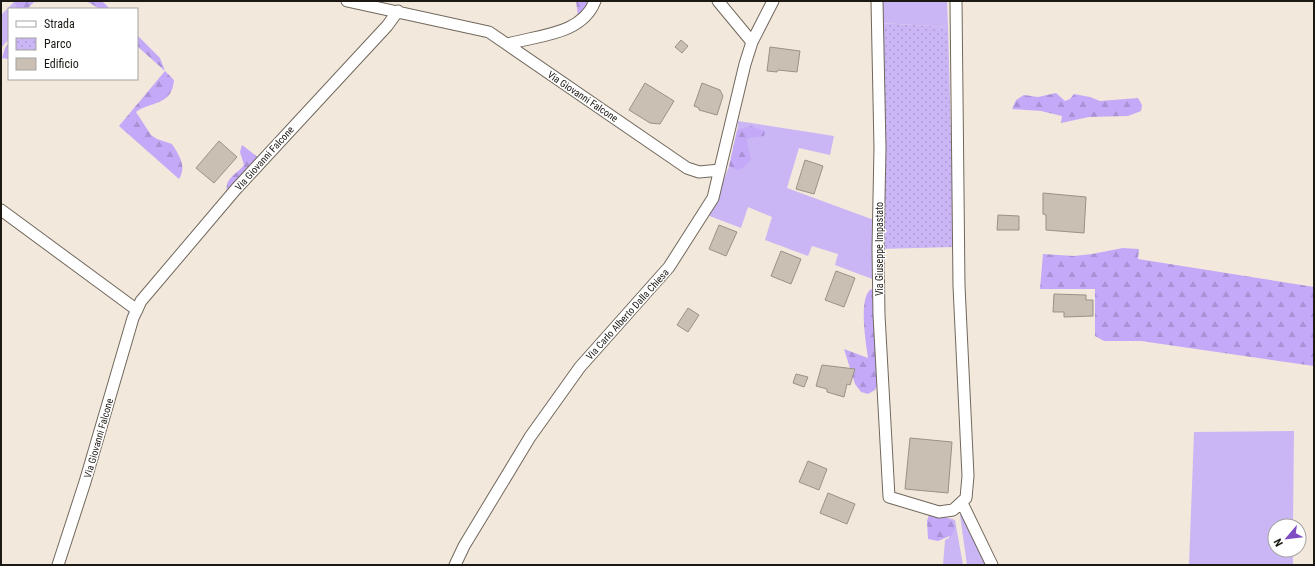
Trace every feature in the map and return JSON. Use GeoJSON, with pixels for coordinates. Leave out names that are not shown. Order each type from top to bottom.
{"type":"FeatureCollection","features":[{"type":"Feature","properties":{"kind":"street","name":"Via Giovanni Falcone"},"geometry":{"type":"LineString","coordinates":[[347,1],[489,32],[687,168],[699,172],[720,170]]}},
{"type":"Feature","properties":{"kind":"street"},"geometry":{"type":"LineString","coordinates":[[508,44],[561,31],[577,24],[592,10],[595,1]]}},
{"type":"Feature","properties":{"kind":"street"},"geometry":{"type":"LineString","coordinates":[[718,1],[752,42]]}},
{"type":"Feature","properties":{"kind":"street","name":"Via Carlo Alberto Dalla Chiesa"},"geometry":{"type":"LineString","coordinates":[[455,565],[464,546],[530,437],[580,367],[669,266],[682,249],[713,198],[745,64],[752,42],[772,1]]}},
{"type":"Feature","properties":{"kind":"street","name":"Via Giuseppe Impastato"},"geometry":{"type":"LineString","coordinates":[[877,1],[880,148],[878,242],[879,315],[889,497],[939,512],[953,510],[962,503]]}},
{"type":"Feature","properties":{"kind":"street"},"geometry":{"type":"LineString","coordinates":[[956,1],[959,286],[968,476],[966,498],[962,503],[992,565]]}},
{"type":"Feature","properties":{"kind":"street","name":"Via Giovanni Falcone"},"geometry":{"type":"LineString","coordinates":[[58,565],[141,301],[236,189],[387,26],[398,11]]}},
{"type":"Feature","properties":{"kind":"street"},"geometry":{"type":"LineString","coordinates":[[1,210],[137,310]]}},
{"type":"Feature","properties":{"kind":"green space"},"geometry":{"type":"Polygon","coordinates":[[[35,1],[28,8],[17,8],[14,2],[35,1]]]}},
{"type":"Feature","properties":{"kind":"green space"},"geometry":{"type":"Polygon","coordinates":[[[86,1],[102,1],[109,8],[98,8],[86,1]]]}},
{"type":"Feature","properties":{"kind":"green space"},"geometry":{"type":"Polygon","coordinates":[[[576,1],[593,1],[578,16],[576,1]]]}},
{"type":"Feature","properties":{"kind":"green space"},"geometry":{"type":"Polygon","coordinates":[[[879,1],[947,1],[948,27],[879,23],[879,1]]]}},
{"type":"Feature","properties":{"kind":"green space"},"geometry":{"type":"Polygon","coordinates":[[[14,2],[17,8],[8,8],[14,2]]]}},
{"type":"Feature","properties":{"kind":"green space"},"geometry":{"type":"Polygon","coordinates":[[[8,8],[8,40],[1,48],[1,15],[8,8]]]}},
{"type":"Feature","properties":{"kind":"green space"},"geometry":{"type":"Polygon","coordinates":[[[879,23],[948,27],[954,247],[881,249],[879,23]]]}},
{"type":"Feature","properties":{"kind":"green space"},"geometry":{"type":"Polygon","coordinates":[[[138,36],[160,58],[165,71],[138,47],[138,36]]]}},
{"type":"Feature","properties":{"kind":"green space"},"geometry":{"type":"Polygon","coordinates":[[[8,44],[8,59],[2,58],[5,48],[8,44]]]}},
{"type":"Feature","properties":{"kind":"green space"},"geometry":{"type":"Polygon","coordinates":[[[165,71],[174,80],[169,94],[160,102],[136,112],[151,135],[157,139],[172,144],[182,165],[179,179],[119,126],[165,71]]]}},
{"type":"Feature","properties":{"kind":"green space"},"geometry":{"type":"Polygon","coordinates":[[[1056,93],[1065,101],[1070,99],[1074,94],[1090,97],[1100,101],[1138,98],[1142,105],[1141,111],[1128,116],[1089,117],[1061,123],[1062,116],[1041,111],[1012,109],[1016,100],[1024,95],[1038,97],[1056,93]]]}},
{"type":"Feature","properties":{"kind":"green space"},"geometry":{"type":"Polygon","coordinates":[[[738,121],[834,136],[830,155],[799,148],[787,188],[874,220],[875,280],[835,265],[838,254],[812,246],[808,256],[765,240],[772,217],[748,207],[741,228],[707,215],[718,193],[732,158],[738,121]]]}},
{"type":"Feature","properties":{"kind":"green space"},"geometry":{"type":"Polygon","coordinates":[[[751,126],[765,131],[764,136],[749,138],[747,140],[751,160],[743,168],[737,170],[729,166],[737,130],[751,126]]]}},
{"type":"Feature","properties":{"kind":"green space"},"geometry":{"type":"Polygon","coordinates":[[[242,145],[259,158],[230,193],[227,190],[229,179],[244,165],[240,152],[242,145]]]}},
{"type":"Feature","properties":{"kind":"green space"},"geometry":{"type":"Polygon","coordinates":[[[1123,248],[1139,249],[1138,259],[1314,287],[1314,366],[1141,341],[1104,341],[1095,336],[1095,289],[1040,289],[1043,254],[1074,256],[1123,248]]]}},
{"type":"Feature","properties":{"kind":"green space"},"geometry":{"type":"Polygon","coordinates":[[[871,289],[875,292],[879,382],[875,390],[868,394],[861,392],[855,384],[844,349],[868,358],[864,311],[867,294],[871,289]]]}},
{"type":"Feature","properties":{"kind":"green space"},"geometry":{"type":"Polygon","coordinates":[[[1294,431],[1293,518],[1267,518],[1267,558],[1293,558],[1293,565],[1189,565],[1194,432],[1294,431]]]}},
{"type":"Feature","properties":{"kind":"green space"},"geometry":{"type":"Polygon","coordinates":[[[929,515],[940,515],[952,520],[955,528],[952,535],[938,541],[928,539],[927,521],[929,515]]]}},
{"type":"Feature","properties":{"kind":"green space"},"geometry":{"type":"Polygon","coordinates":[[[960,515],[965,515],[989,565],[967,565],[960,515]]]}},
{"type":"Feature","properties":{"kind":"green space"},"geometry":{"type":"Polygon","coordinates":[[[947,517],[955,520],[963,565],[943,565],[945,540],[949,538],[951,520],[947,517]]]}},
{"type":"Feature","properties":{"kind":"building"},"geometry":{"type":"Polygon","coordinates":[[[681,40],[688,46],[682,53],[675,47],[681,40]]]}},
{"type":"Feature","properties":{"kind":"building"},"geometry":{"type":"Polygon","coordinates":[[[770,47],[800,51],[797,72],[778,70],[777,72],[767,71],[770,47]]]}},
{"type":"Feature","properties":{"kind":"building"},"geometry":{"type":"Polygon","coordinates":[[[645,83],[674,101],[660,124],[650,123],[629,110],[645,83]]]}},
{"type":"Feature","properties":{"kind":"building"},"geometry":{"type":"Polygon","coordinates":[[[702,83],[720,90],[723,96],[717,115],[699,110],[699,108],[694,106],[702,83]]]}},
{"type":"Feature","properties":{"kind":"building"},"geometry":{"type":"Polygon","coordinates":[[[219,141],[237,157],[214,183],[196,168],[219,141]]]}},
{"type":"Feature","properties":{"kind":"building"},"geometry":{"type":"Polygon","coordinates":[[[805,160],[823,166],[814,194],[796,189],[805,160]]]}},
{"type":"Feature","properties":{"kind":"building"},"geometry":{"type":"Polygon","coordinates":[[[1043,193],[1086,197],[1084,233],[1046,230],[1046,215],[1043,214],[1043,193]]]}},
{"type":"Feature","properties":{"kind":"building"},"geometry":{"type":"Polygon","coordinates":[[[998,215],[1019,216],[1019,230],[997,230],[998,215]]]}},
{"type":"Feature","properties":{"kind":"building"},"geometry":{"type":"Polygon","coordinates":[[[719,225],[737,232],[726,256],[709,249],[719,225]]]}},
{"type":"Feature","properties":{"kind":"building"},"geometry":{"type":"Polygon","coordinates":[[[781,251],[801,259],[791,284],[771,276],[781,251]]]}},
{"type":"Feature","properties":{"kind":"building"},"geometry":{"type":"Polygon","coordinates":[[[836,271],[855,278],[844,307],[825,300],[836,271]]]}},
{"type":"Feature","properties":{"kind":"building"},"geometry":{"type":"Polygon","coordinates":[[[1054,294],[1086,295],[1086,300],[1093,300],[1093,316],[1064,317],[1064,312],[1053,312],[1054,294]]]}},
{"type":"Feature","properties":{"kind":"building"},"geometry":{"type":"Polygon","coordinates":[[[688,308],[699,315],[688,332],[677,325],[688,308]]]}},
{"type":"Feature","properties":{"kind":"building"},"geometry":{"type":"Polygon","coordinates":[[[822,365],[855,369],[850,385],[847,384],[844,397],[827,392],[827,389],[816,386],[822,365]]]}},
{"type":"Feature","properties":{"kind":"building"},"geometry":{"type":"Polygon","coordinates":[[[796,374],[808,377],[804,387],[793,383],[796,374]]]}},
{"type":"Feature","properties":{"kind":"building"},"geometry":{"type":"Polygon","coordinates":[[[910,438],[952,442],[948,493],[905,489],[910,438]]]}},
{"type":"Feature","properties":{"kind":"building"},"geometry":{"type":"Polygon","coordinates":[[[808,461],[827,469],[819,490],[799,482],[808,461]]]}},
{"type":"Feature","properties":{"kind":"building"},"geometry":{"type":"Polygon","coordinates":[[[828,493],[855,504],[847,524],[820,513],[828,493]]]}}]}
